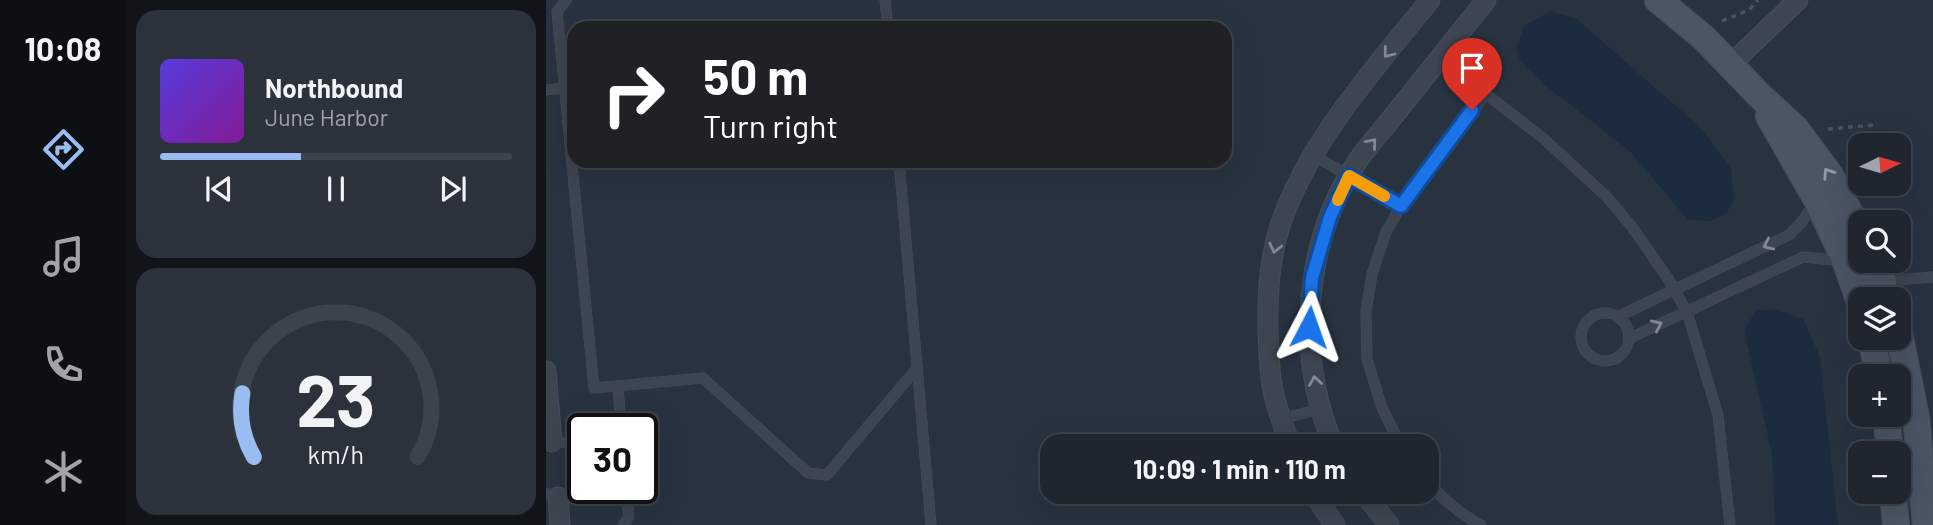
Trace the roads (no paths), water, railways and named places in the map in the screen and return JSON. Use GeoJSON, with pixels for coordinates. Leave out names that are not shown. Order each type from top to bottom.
{"type":"FeatureCollection","features":[{"type":"Feature","properties":{"kind":"street"},"geometry":{"type":"LineString","coordinates":[[1286,434],[1274,394],[1267,304],[1270,269],[1280,228],[1290,199],[1314,155],[1348,105],[1430,0]]}},
{"type":"Feature","properties":{"kind":"street"},"geometry":{"type":"LineString","coordinates":[[1329,434],[1320,409],[1309,327],[1312,278],[1330,217],[1360,158],[1486,0]]}},
{"type":"Feature","properties":{"kind":"street"},"geometry":{"type":"LineString","coordinates":[[1658,0],[1731,64],[1760,96],[1795,128],[1818,157],[1849,210]]}},
{"type":"Feature","properties":{"kind":"street"},"geometry":{"type":"LineString","coordinates":[[1731,64],[1798,0]]}},
{"type":"Feature","properties":{"kind":"street"},"geometry":{"type":"LineString","coordinates":[[1760,96],[1774,128],[1801,169],[1817,200],[1855,287]]}},
{"type":"Feature","properties":{"kind":"street"},"geometry":{"type":"LineString","coordinates":[[1846,262],[1863,274],[1881,280]]}},
{"type":"Feature","properties":{"kind":"street"},"geometry":{"type":"LineString","coordinates":[[1902,350],[1916,417],[1926,525]]}},
{"type":"Feature","properties":{"kind":"street"},"geometry":{"type":"LineString","coordinates":[[546,371],[549,443]]}},
{"type":"Feature","properties":{"kind":"street"},"geometry":{"type":"LineString","coordinates":[[552,495],[560,525]]}},
{"type":"Feature","properties":{"kind":"street"},"geometry":{"type":"LineString","coordinates":[[1320,504],[1335,525]]}},
{"type":"Feature","properties":{"kind":"street"},"geometry":{"type":"LineString","coordinates":[[1372,504],[1389,525]]}},
{"type":"Feature","properties":{"kind":"street"},"geometry":{"type":"LineString","coordinates":[[1894,504],[1896,525]]}},
{"type":"Feature","properties":{"kind":"lane"},"geometry":{"type":"LineString","coordinates":[[566,0],[557,12],[567,109]]}},
{"type":"Feature","properties":{"kind":"lane"},"geometry":{"type":"LineString","coordinates":[[885,0],[887,21]]}},
{"type":"Feature","properties":{"kind":"lane"},"geometry":{"type":"LineString","coordinates":[[546,90],[565,88]]}},
{"type":"Feature","properties":{"kind":"lane"},"geometry":{"type":"LineString","coordinates":[[1395,434],[1382,408],[1367,359],[1366,312],[1372,274],[1386,232],[1401,206],[1486,94],[1544,139],[1608,198],[1632,228],[1687,312],[1718,415],[1730,525]]}},
{"type":"Feature","properties":{"kind":"lane"},"geometry":{"type":"LineString","coordinates":[[1314,155],[1401,206]]}},
{"type":"Feature","properties":{"kind":"lane"},"geometry":{"type":"LineString","coordinates":[[573,168],[594,388],[703,378],[808,473],[827,475],[917,369]]}},
{"type":"Feature","properties":{"kind":"lane"},"geometry":{"type":"LineString","coordinates":[[900,168],[931,525]]}},
{"type":"Feature","properties":{"kind":"lane"},"geometry":{"type":"LineString","coordinates":[[1617,317],[1789,235],[1817,200]]}},
{"type":"Feature","properties":{"kind":"lane"},"geometry":{"type":"LineString","coordinates":[[1628,339],[1803,257],[1846,262]]}},
{"type":"Feature","properties":{"kind":"lane"},"geometry":{"type":"LineString","coordinates":[[1881,280],[1933,277]]}},
{"type":"Feature","properties":{"kind":"lane"},"geometry":{"type":"LineString","coordinates":[[1603,314],[1617,317],[1626,327],[1628,339],[1623,353],[1609,360],[1594,359],[1583,348],[1581,333],[1589,320],[1603,314]]}},
{"type":"Feature","properties":{"kind":"lane"},"geometry":{"type":"LineString","coordinates":[[618,386],[620,413]]}},
{"type":"Feature","properties":{"kind":"lane"},"geometry":{"type":"LineString","coordinates":[[1281,419],[1320,409]]}},
{"type":"Feature","properties":{"kind":"lane"},"geometry":{"type":"LineString","coordinates":[[549,443],[567,444]]}},
{"type":"Feature","properties":{"kind":"lane"},"geometry":{"type":"LineString","coordinates":[[1439,493],[1481,525]]}},
{"type":"Feature","properties":{"kind":"lane"},"geometry":{"type":"LineString","coordinates":[[623,525],[629,517],[628,504]]}},
{"type":"Feature","properties":{"kind":"water"},"geometry":{"type":"Polygon","coordinates":[[[1550,11],[1577,19],[1703,130],[1731,169],[1734,200],[1726,214],[1709,221],[1688,220],[1631,152],[1545,85],[1520,61],[1517,47],[1524,26],[1550,11]]]}},
{"type":"Feature","properties":{"kind":"water"},"geometry":{"type":"Polygon","coordinates":[[[1772,309],[1803,319],[1820,357],[1838,525],[1775,525],[1772,454],[1744,330],[1756,311],[1772,309]]]}}]}
